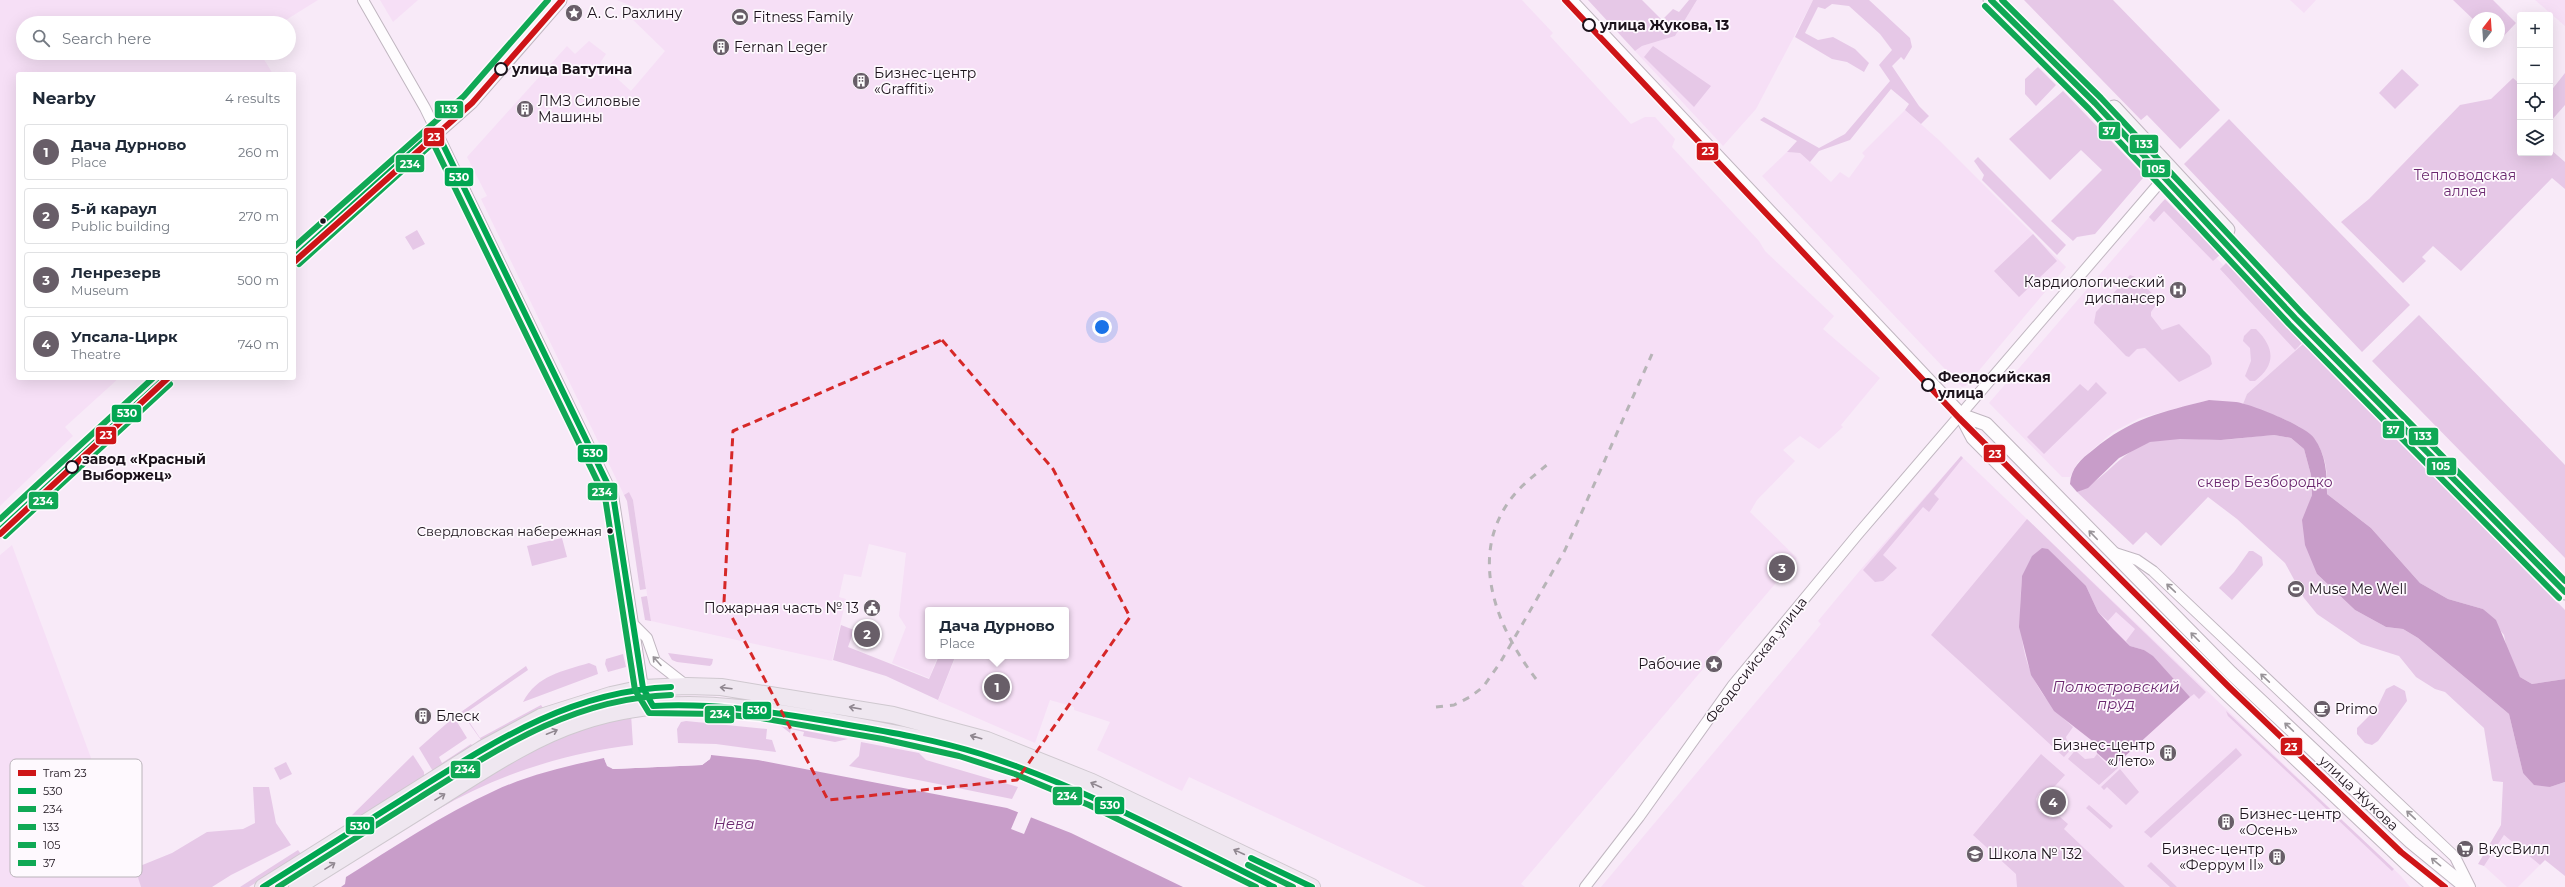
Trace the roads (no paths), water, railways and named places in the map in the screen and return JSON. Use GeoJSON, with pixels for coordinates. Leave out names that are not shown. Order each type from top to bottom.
{"type":"FeatureCollection","features":[{"type":"Feature","properties":{"kind":"main road"},"geometry":{"type":"LineString","coordinates":[[296,256],[436,130],[470,102],[559,0]]}},
{"type":"Feature","properties":{"kind":"main road"},"geometry":{"type":"LineString","coordinates":[[1991,0],[2168,173],[2295,318],[2565,592]]}},
{"type":"Feature","properties":{"kind":"main road"},"geometry":{"type":"LineString","coordinates":[[2006,0],[2168,173],[2565,578]]}},
{"type":"Feature","properties":{"kind":"main road"},"geometry":{"type":"LineString","coordinates":[[0,530],[162,380]]}},
{"type":"Feature","properties":{"kind":"main road"},"geometry":{"type":"LineString","coordinates":[[262,887],[482,750],[534,721],[611,695],[643,688],[687,686],[721,687],[893,715],[987,740],[1092,782],[1312,887]]}},
{"type":"Feature","properties":{"kind":"main road"},"geometry":{"type":"LineString","coordinates":[[297,887],[509,754],[548,734],[621,710],[683,704],[724,706],[777,712],[930,740],[981,754],[1040,776],[1085,796],[1274,887]]}},
{"type":"Feature","properties":{"kind":"street"},"geometry":{"type":"LineString","coordinates":[[362,0],[436,130],[613,495],[643,688],[653,706]]}},
{"type":"Feature","properties":{"kind":"street","name":"улица Жукова"},"geometry":{"type":"LineString","coordinates":[[1570,0],[1961,415],[1973,438],[2225,692],[2402,859],[2434,887]]}},
{"type":"Feature","properties":{"kind":"street","name":"Феодосийская улица"},"geometry":{"type":"LineString","coordinates":[[1585,887],[1639,817],[1733,685],[2168,173]]}},
{"type":"Feature","properties":{"kind":"street","name":"улица Жукова"},"geometry":{"type":"LineString","coordinates":[[1961,415],[1986,424],[2109,551],[2231,673],[2411,842],[2466,887]]}},
{"type":"Feature","properties":{"kind":"street"},"geometry":{"type":"LineString","coordinates":[[2109,551],[2137,560],[2158,576],[2455,857],[2470,887]]}},
{"type":"Feature","properties":{"kind":"street"},"geometry":{"type":"LineString","coordinates":[[634,625],[647,638],[655,660],[687,686]]}},
{"type":"Feature","properties":{"kind":"water"},"geometry":{"type":"Polygon","coordinates":[[[2209,400],[2236,402],[2253,407],[2278,416],[2309,433],[2318,444],[2323,457],[2326,472],[2327,494],[2371,528],[2420,583],[2448,599],[2483,609],[2496,620],[2520,677],[2532,684],[2565,679],[2565,782],[2550,787],[2534,785],[2523,773],[2509,714],[2418,638],[2403,629],[2386,627],[2355,610],[2317,574],[2305,545],[2302,520],[2312,495],[2311,475],[2304,449],[2291,438],[2274,435],[2221,440],[2180,439],[2150,442],[2119,458],[2088,488],[2077,492],[2070,484],[2072,473],[2077,464],[2107,439],[2121,430],[2134,423],[2176,408],[2209,400]]]}},
{"type":"Feature","properties":{"kind":"water","name":"Полюстровский пруд"},"geometry":{"type":"Polygon","coordinates":[[[2042,548],[2048,549],[2086,586],[2098,612],[2113,629],[2130,646],[2144,650],[2153,656],[2190,697],[2113,767],[2097,753],[2095,743],[2054,711],[2031,675],[2019,627],[2022,576],[2032,556],[2042,548]]]}},
{"type":"Feature","properties":{"kind":"water","name":"Нева"},"geometry":{"type":"Polygon","coordinates":[[[711,755],[758,760],[1007,808],[1071,833],[1183,887],[341,887],[345,884],[346,877],[418,832],[475,800],[520,780],[604,758],[606,763],[613,769],[702,765],[710,759],[711,755]]]}},
{"type":"Feature","properties":{"kind":"railway"},"geometry":{"type":"LineString","coordinates":[[1436,707],[1454,705],[1470,697],[1483,687],[1500,663],[1565,550],[1652,354]]}},
{"type":"Feature","properties":{"kind":"railway"},"geometry":{"type":"LineString","coordinates":[[1536,679],[1510,638],[1500,615],[1493,592],[1489,569],[1491,545],[1497,522],[1510,500],[1518,490],[1548,464]]}},
{"type":"Feature","properties":{"kind":"tram line","name":"23"},"geometry":{"type":"LineString","coordinates":[[296,260],[472,103],[562,0]]}},
{"type":"Feature","properties":{"kind":"tram line","name":"23"},"geometry":{"type":"LineString","coordinates":[[1565,0],[1959,418],[2229,687],[2401,852],[2445,887]]}},
{"type":"Feature","properties":{"kind":"tram line","name":"23"},"geometry":{"type":"LineString","coordinates":[[0,534],[166,380]]}},
{"type":"Feature","properties":{"kind":"place","name":"А. С. Рахлину"},"geometry":{"type":"Point","coordinates":[574,13]}},
{"type":"Feature","properties":{"kind":"place","name":"Fitness Family"},"geometry":{"type":"Point","coordinates":[740,17]}},
{"type":"Feature","properties":{"kind":"place","name":"улица Жукова, 13"},"geometry":{"type":"Point","coordinates":[1589,25]}},
{"type":"Feature","properties":{"kind":"place","name":"Fernan Leger"},"geometry":{"type":"Point","coordinates":[721,47]}},
{"type":"Feature","properties":{"kind":"place","name":"улица Ватутина"},"geometry":{"type":"Point","coordinates":[501,69]}},
{"type":"Feature","properties":{"kind":"place","name":"Бизнес-центр «Graffiti»"},"geometry":{"type":"Point","coordinates":[861,81]}},
{"type":"Feature","properties":{"kind":"place","name":"ЛМЗ Силовые Машины"},"geometry":{"type":"Point","coordinates":[525,109]}},
{"type":"Feature","properties":{"kind":"place","name":"Кардиологический диспансер"},"geometry":{"type":"Point","coordinates":[2178,290]}},
{"type":"Feature","properties":{"kind":"place","name":"Феодосийская улица"},"geometry":{"type":"Point","coordinates":[1928,385]}},
{"type":"Feature","properties":{"kind":"place","name":"завод «Красный Выборжец»"},"geometry":{"type":"Point","coordinates":[72,467]}},
{"type":"Feature","properties":{"kind":"place","name":"Свердловская набережная"},"geometry":{"type":"Point","coordinates":[610,531]}},
{"type":"Feature","properties":{"kind":"place","name":"Ленрезерв"},"geometry":{"type":"Point","coordinates":[1782,568]}},
{"type":"Feature","properties":{"kind":"place","name":"Muse Me Well"},"geometry":{"type":"Point","coordinates":[2296,589]}},
{"type":"Feature","properties":{"kind":"place","name":"Пожарная часть № 13"},"geometry":{"type":"Point","coordinates":[872,608]}},
{"type":"Feature","properties":{"kind":"place","name":"5-й караул"},"geometry":{"type":"Point","coordinates":[867,634]}},
{"type":"Feature","properties":{"kind":"place","name":"Рабочие"},"geometry":{"type":"Point","coordinates":[1714,664]}},
{"type":"Feature","properties":{"kind":"place","name":"Дача Дурново"},"geometry":{"type":"Point","coordinates":[997,687]}},
{"type":"Feature","properties":{"kind":"place","name":"Primo"},"geometry":{"type":"Point","coordinates":[2322,709]}},
{"type":"Feature","properties":{"kind":"place","name":"Блеск"},"geometry":{"type":"Point","coordinates":[423,716]}},
{"type":"Feature","properties":{"kind":"place","name":"Бизнес-центр «Лето»"},"geometry":{"type":"Point","coordinates":[2168,753]}},
{"type":"Feature","properties":{"kind":"place","name":"Упсала-Цирк"},"geometry":{"type":"Point","coordinates":[2053,802]}},
{"type":"Feature","properties":{"kind":"place","name":"Бизнес-центр «Осень»"},"geometry":{"type":"Point","coordinates":[2226,822]}},
{"type":"Feature","properties":{"kind":"place","name":"ВкусВилл"},"geometry":{"type":"Point","coordinates":[2465,849]}},
{"type":"Feature","properties":{"kind":"place","name":"Школа № 132"},"geometry":{"type":"Point","coordinates":[1975,854]}},
{"type":"Feature","properties":{"kind":"place","name":"Бизнес-центр «Феррум II»"},"geometry":{"type":"Point","coordinates":[2277,857]}},
{"type":"Feature","properties":{"kind":"park label","name":"Тепловодская аллея"},"geometry":{"type":"Point","coordinates":[2465,184]}},
{"type":"Feature","properties":{"kind":"park label","name":"сквер Безбородко"},"geometry":{"type":"Point","coordinates":[2265,482]}}]}
